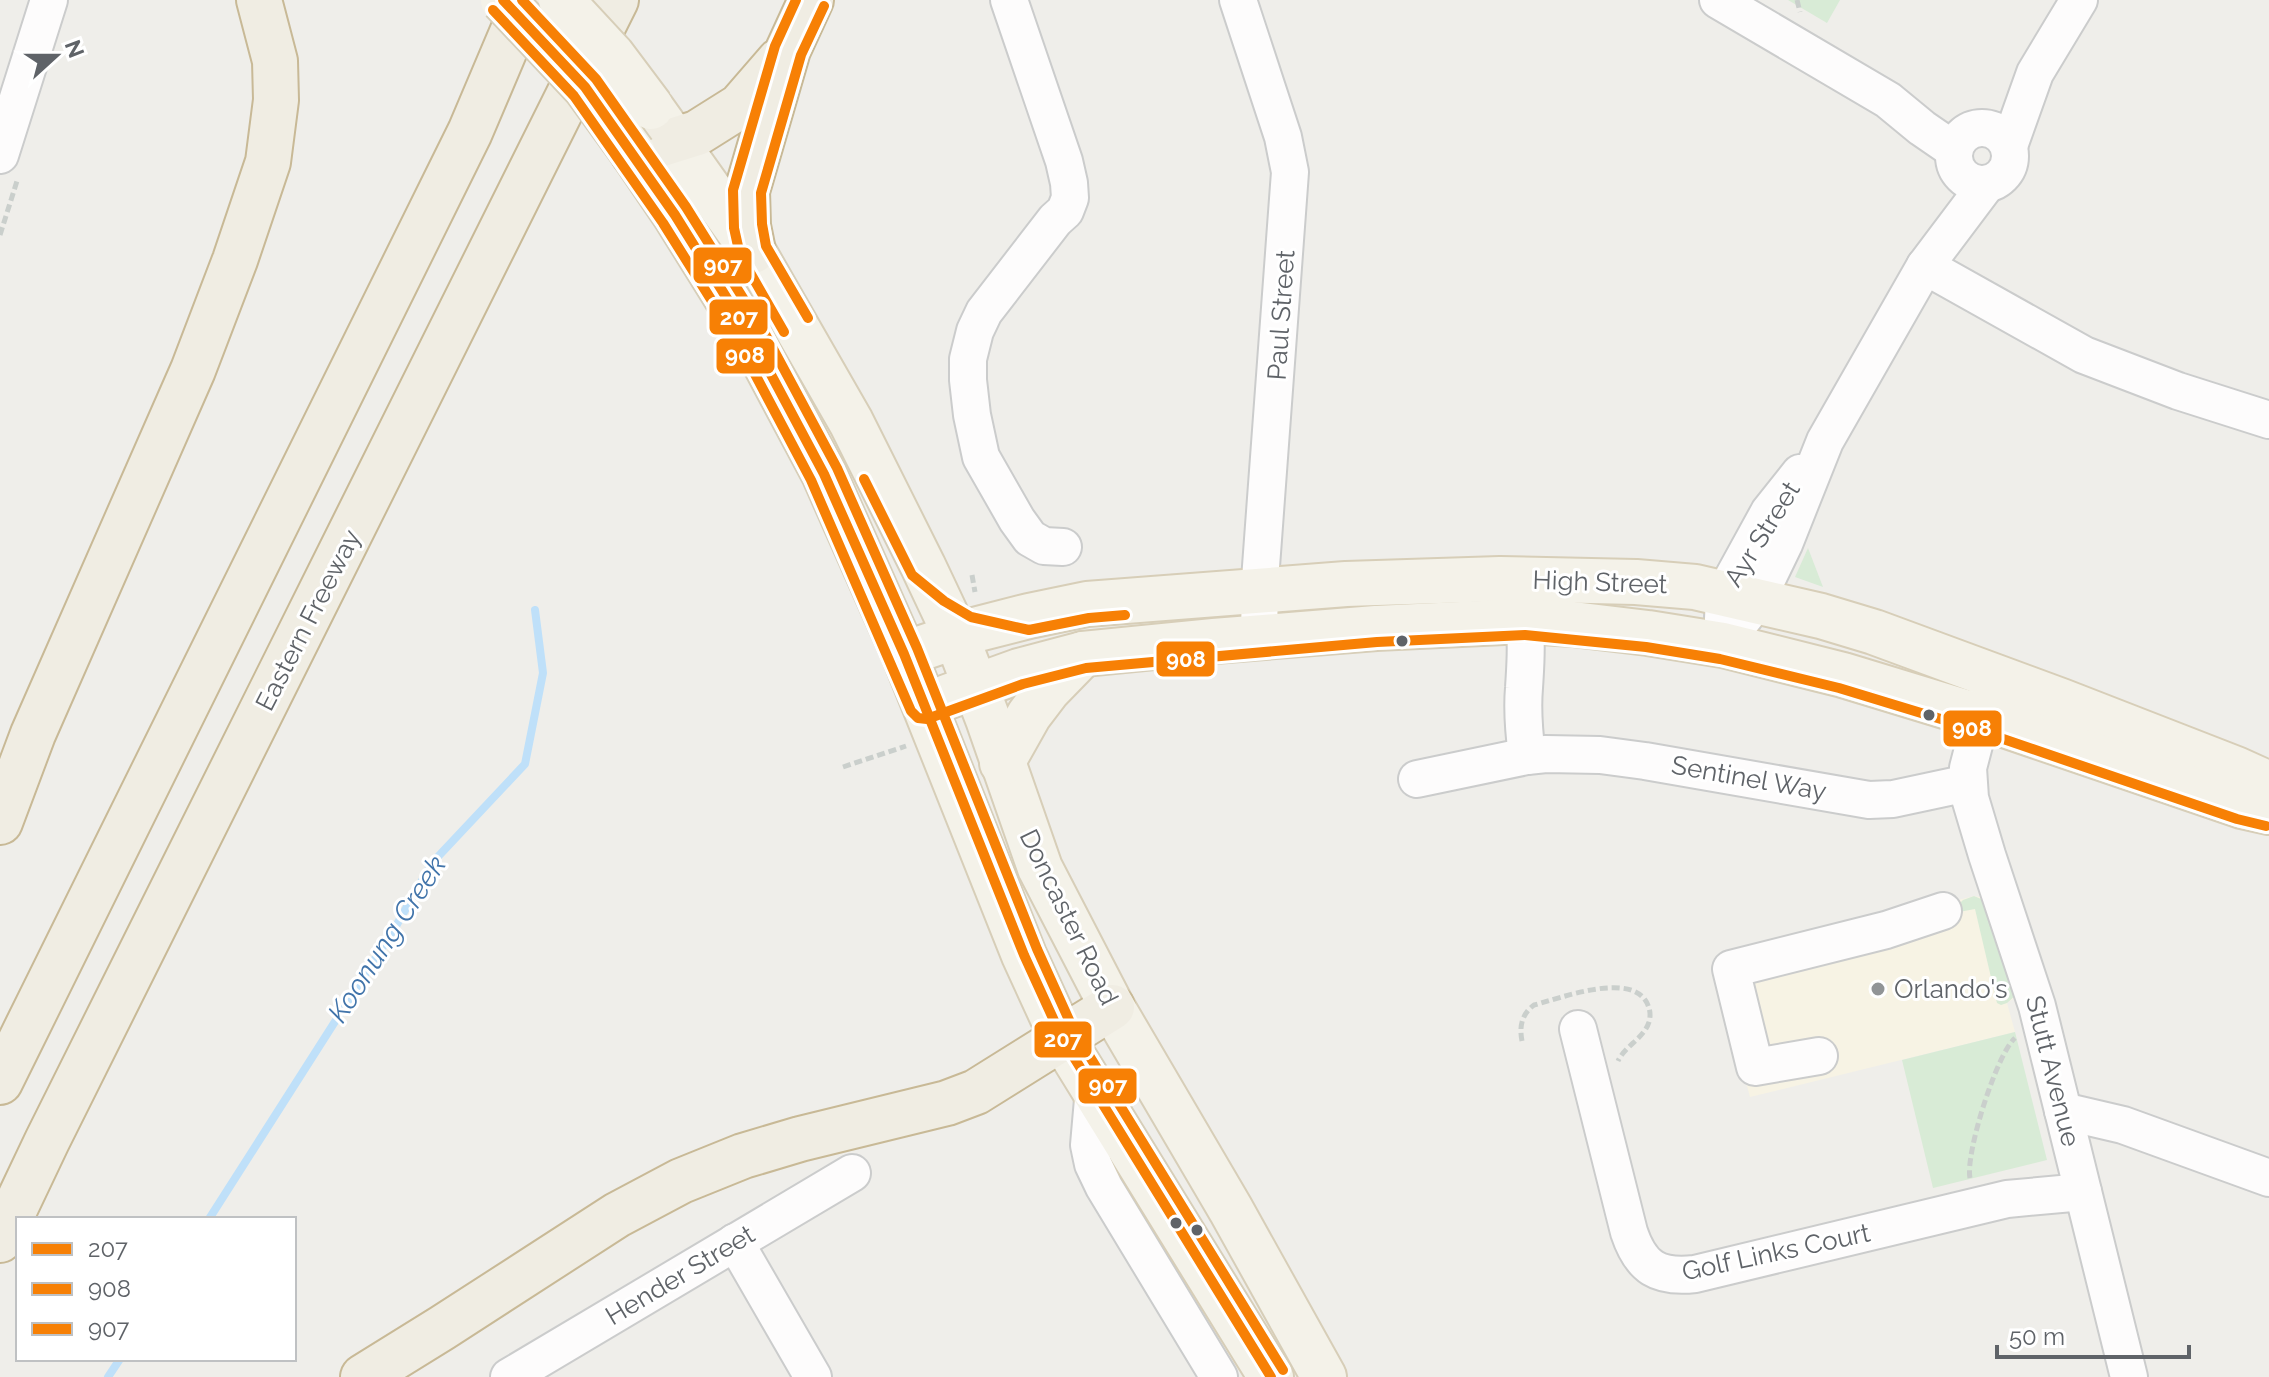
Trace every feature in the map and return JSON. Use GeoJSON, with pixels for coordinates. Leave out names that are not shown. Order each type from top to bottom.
{"type":"FeatureCollection","features":[{"type":"Feature","properties":{"kind":"highway"},"geometry":{"type":"LineString","coordinates":[[0,1082],[470,132],[526,0]]}},
{"type":"Feature","properties":{"kind":"highway","name":"Eastern Freeway"},"geometry":{"type":"LineString","coordinates":[[0,1240],[616,0]]}},
{"type":"Feature","properties":{"kind":"highway"},"geometry":{"type":"LineString","coordinates":[[753,251],[748,226],[747,191],[788,50],[811,0]]}},
{"type":"Feature","properties":{"kind":"highway"},"geometry":{"type":"LineString","coordinates":[[0,822],[33,734],[193,370],[268,162],[276,100],[275,61],[260,3]]}},
{"type":"Feature","properties":{"kind":"highway"},"geometry":{"type":"LineString","coordinates":[[633,153],[663,124],[697,133],[740,106],[788,50]]}},
{"type":"Feature","properties":{"kind":"highway"},"geometry":{"type":"LineString","coordinates":[[363,1377],[617,1215],[681,1181],[743,1156],[947,1103],[976,1092],[1112,1007]]}},
{"type":"Feature","properties":{"kind":"main road","name":"Doncaster Road"},"geometry":{"type":"LineString","coordinates":[[503,0],[585,87],[675,215],[751,337],[824,474],[904,654],[1024,955],[1062,1038],[1271,1377]]}},
{"type":"Feature","properties":{"kind":"main road","name":"Doncaster Road"},"geometry":{"type":"LineString","coordinates":[[561,0],[612,55],[753,251],[851,422],[956,636],[1040,868],[1112,1007],[1324,1377]]}},
{"type":"Feature","properties":{"kind":"main road"},"geometry":{"type":"LineString","coordinates":[[923,566],[977,605],[1029,616]]}},
{"type":"Feature","properties":{"kind":"main road","name":"High Street"},"geometry":{"type":"LineString","coordinates":[[904,654],[1029,616],[1087,604],[1346,584],[1500,579],[1636,582],[1695,587],[1821,616],[1874,632],[1993,675],[2269,784]]}},
{"type":"Feature","properties":{"kind":"main road","name":"High Street"},"geometry":{"type":"LineString","coordinates":[[924,705],[1019,671],[1083,654],[1376,628],[1525,621],[1648,633],[1723,645],[1843,675],[1981,717],[2242,806],[2269,812]]}},
{"type":"Feature","properties":{"kind":"main road"},"geometry":{"type":"LineString","coordinates":[[1002,763],[1039,703],[1083,654]]}},
{"type":"Feature","properties":{"kind":"main road"},"geometry":{"type":"LineString","coordinates":[[1169,1104],[1152,1123],[1204,1213],[1214,1283]]}},
{"type":"Feature","properties":{"kind":"street"},"geometry":{"type":"LineString","coordinates":[[0,155],[49,0]]}},
{"type":"Feature","properties":{"kind":"street"},"geometry":{"type":"LineString","coordinates":[[1009,0],[1064,161],[1070,198],[1065,211],[984,312],[968,359],[968,380],[981,457],[1030,538],[1044,546],[1063,547]]}},
{"type":"Feature","properties":{"kind":"street","name":"Paul Street"},"geometry":{"type":"LineString","coordinates":[[1238,0],[1283,137],[1290,172],[1259,591],[1259,638]]}},
{"type":"Feature","properties":{"kind":"street"},"geometry":{"type":"LineString","coordinates":[[1718,0],[1888,100],[1922,128],[1977,153]]}},
{"type":"Feature","properties":{"kind":"street","name":"Ayr Street"},"geometry":{"type":"LineString","coordinates":[[1723,645],[1740,598],[1784,544],[1825,441],[1925,266],[1977,153],[2035,73],[2079,0]]}},
{"type":"Feature","properties":{"kind":"street"},"geometry":{"type":"LineString","coordinates":[[1925,266],[2084,355],[2178,391],[2269,420]]}},
{"type":"Feature","properties":{"kind":"street"},"geometry":{"type":"LineString","coordinates":[[1500,579],[1517,597],[1525,621],[1527,660],[1523,726],[1527,756]]}},
{"type":"Feature","properties":{"kind":"street","name":"Stutt Avenue"},"geometry":{"type":"LineString","coordinates":[[1993,675],[1968,768],[1968,783],[1987,855],[2029,980],[2129,1377]]}},
{"type":"Feature","properties":{"kind":"street","name":"Sentinel Way"},"geometry":{"type":"LineString","coordinates":[[1417,779],[1546,754],[1600,755],[1645,761],[1869,800],[1893,799],[1968,783]]}},
{"type":"Feature","properties":{"kind":"street"},"geometry":{"type":"LineString","coordinates":[[1819,1056],[1755,1067],[1731,969],[1886,930],[1943,911]]}},
{"type":"Feature","properties":{"kind":"street","name":"Golf Links Court"},"geometry":{"type":"LineString","coordinates":[[1578,1029],[1629,1232],[1640,1257],[1657,1271],[1669,1275],[1695,1274],[2080,1180]]}},
{"type":"Feature","properties":{"kind":"street"},"geometry":{"type":"LineString","coordinates":[[1094,1088],[1089,1145],[1093,1164],[1219,1377]]}},
{"type":"Feature","properties":{"kind":"street"},"geometry":{"type":"LineString","coordinates":[[2063,1111],[2123,1125],[2269,1178]]}},
{"type":"Feature","properties":{"kind":"street","name":"Hender Street"},"geometry":{"type":"LineString","coordinates":[[509,1377],[852,1173]]}},
{"type":"Feature","properties":{"kind":"street"},"geometry":{"type":"LineString","coordinates":[[735,1242],[813,1377]]}},
{"type":"Feature","properties":{"kind":"path"},"geometry":{"type":"LineString","coordinates":[[1797,0],[1800,12]]}},
{"type":"Feature","properties":{"kind":"path"},"geometry":{"type":"LineString","coordinates":[[1522,1041],[1522,1020],[1534,1005],[1594,990],[1626,987],[1642,996],[1651,1013],[1646,1029],[1621,1054],[1616,1065]]}},
{"type":"Feature","properties":{"kind":"path"},"geometry":{"type":"LineString","coordinates":[[1971,1182],[1969,1165],[1978,1122],[2003,1054],[2018,1035]]}},
{"type":"Feature","properties":{"kind":"shaded area"},"geometry":{"type":"Polygon","coordinates":[[[1980,897],[2013,999],[2007,1003],[2015,1032],[1750,1097],[1716,961],[1980,897]]]}},
{"type":"Feature","properties":{"kind":"green space"},"geometry":{"type":"Polygon","coordinates":[[[1788,0],[1840,0],[1827,23],[1788,0]]]}},
{"type":"Feature","properties":{"kind":"green space"},"geometry":{"type":"Polygon","coordinates":[[[1808,548],[1823,587],[1795,577],[1808,548]]]}},
{"type":"Feature","properties":{"kind":"green space"},"geometry":{"type":"Polygon","coordinates":[[[1974,896],[1986,901],[2017,994],[2001,1005],[1997,1003],[1975,909],[1959,912],[1958,905],[1974,896]]]}},
{"type":"Feature","properties":{"kind":"green space"},"geometry":{"type":"Polygon","coordinates":[[[2015,1032],[2047,1160],[1933,1188],[1902,1060],[2015,1032]]]}},
{"type":"Feature","properties":{"kind":"waterway","name":"Koonung Creek"},"geometry":{"type":"LineString","coordinates":[[210,1217],[396,926],[432,863],[525,764],[543,673],[535,610]]}},
{"type":"Feature","properties":{"kind":"waterway","name":"Koonung Creek"},"geometry":{"type":"LineString","coordinates":[[108,1377],[119,1361]]}},
{"type":"Feature","properties":{"kind":"transit line","name":"207"},"geometry":{"type":"LineString","coordinates":[[503,0],[585,87],[675,215],[751,337],[824,474],[904,654],[1024,955],[1062,1038],[1271,1377]]}},
{"type":"Feature","properties":{"kind":"transit line","name":"907"},"geometry":{"type":"LineString","coordinates":[[522,0],[596,79],[686,207],[763,330],[837,468],[917,648],[1037,949],[1074,1031],[1283,1370]]}},
{"type":"Feature","properties":{"kind":"transit line","name":"907"},"geometry":{"type":"LineString","coordinates":[[784,332],[740,255],[734,228],[733,190],[775,46],[796,0]]}},
{"type":"Feature","properties":{"kind":"transit line","name":"908"},"geometry":{"type":"LineString","coordinates":[[808,318],[766,246],[761,193],[801,55],[824,6]]}},
{"type":"Feature","properties":{"kind":"transit line","name":"908"},"geometry":{"type":"LineString","coordinates":[[493,10],[574,96],[663,223],[739,344],[811,480],[911,711],[918,718],[927,719],[1023,684],[1086,668],[1377,642],[1525,635],[1646,647],[1720,659],[1839,688],[1977,730],[2237,819],[2266,826]]}},
{"type":"Feature","properties":{"kind":"transit line","name":"908"},"geometry":{"type":"LineString","coordinates":[[864,479],[912,575],[944,601],[971,617],[1029,630],[1089,618],[1125,615]]}},
{"type":"Feature","properties":{"kind":"place","name":"Orlando's"},"geometry":{"type":"Point","coordinates":[1878,989]}}]}
